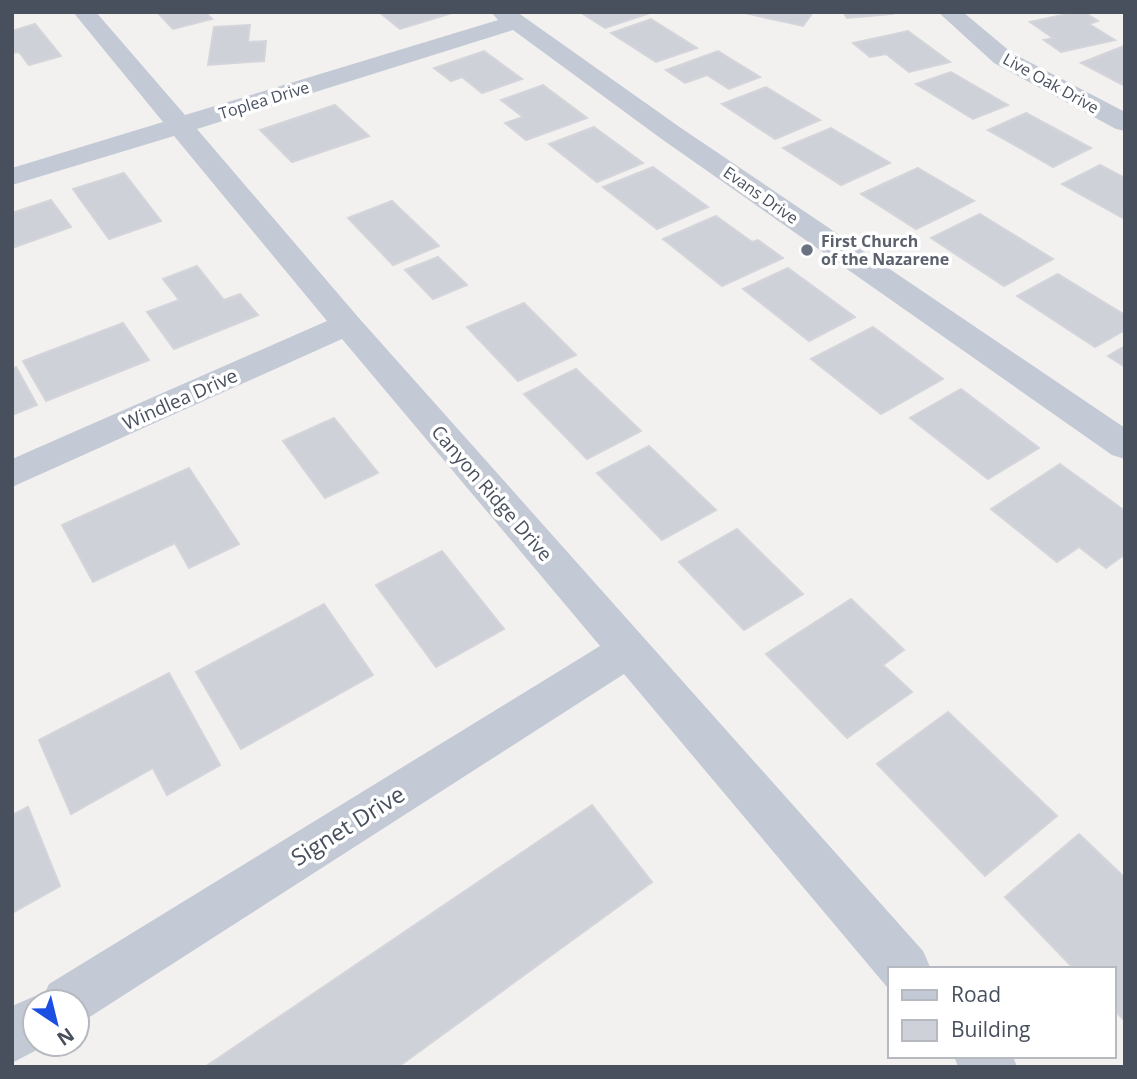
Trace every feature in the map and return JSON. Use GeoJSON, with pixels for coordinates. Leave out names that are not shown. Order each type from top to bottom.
{"type":"FeatureCollection","features":[{"type":"Feature","properties":{"kind":"street","name":"Canyon Ridge Drive"},"geometry":{"type":"LineString","coordinates":[[84,12],[347,324],[903,967]]}},
{"type":"Feature","properties":{"kind":"street","name":"Live Oak Drive"},"geometry":{"type":"LineString","coordinates":[[949,12],[1003,58],[1125,123]]}},
{"type":"Feature","properties":{"kind":"street","name":"Toplea Drive"},"geometry":{"type":"LineString","coordinates":[[12,177],[180,126],[509,17]]}},
{"type":"Feature","properties":{"kind":"street","name":"Evans Drive"},"geometry":{"type":"LineString","coordinates":[[509,17],[672,134],[1125,446]]}},
{"type":"Feature","properties":{"kind":"street","name":"Windlea Drive"},"geometry":{"type":"LineString","coordinates":[[12,474],[347,324]]}},
{"type":"Feature","properties":{"kind":"street","name":"Signet Drive"},"geometry":{"type":"LineString","coordinates":[[89,988],[628,650]]}},
{"type":"Feature","properties":{"kind":"building"},"geometry":{"type":"Polygon","coordinates":[[[157,12],[205,12],[212,19],[173,29],[157,12]]]}},
{"type":"Feature","properties":{"kind":"building"},"geometry":{"type":"Polygon","coordinates":[[[379,12],[446,12],[449,14],[400,29],[379,12]]]}},
{"type":"Feature","properties":{"kind":"building"},"geometry":{"type":"Polygon","coordinates":[[[580,12],[643,12],[647,14],[605,28],[580,12]]]}},
{"type":"Feature","properties":{"kind":"building"},"geometry":{"type":"Polygon","coordinates":[[[740,12],[813,12],[803,26],[740,12]]]}},
{"type":"Feature","properties":{"kind":"building"},"geometry":{"type":"Polygon","coordinates":[[[843,12],[892,12],[893,14],[847,18],[843,12]]]}},
{"type":"Feature","properties":{"kind":"building"},"geometry":{"type":"Polygon","coordinates":[[[1084,12],[1098,21],[1089,24],[1115,40],[1061,52],[1044,40],[1053,38],[1030,22],[1084,12]]]}},
{"type":"Feature","properties":{"kind":"building"},"geometry":{"type":"Polygon","coordinates":[[[651,19],[697,48],[656,62],[611,33],[651,19]]]}},
{"type":"Feature","properties":{"kind":"building"},"geometry":{"type":"Polygon","coordinates":[[[35,24],[61,56],[29,65],[19,52],[12,53],[12,31],[35,24]]]}},
{"type":"Feature","properties":{"kind":"building"},"geometry":{"type":"Polygon","coordinates":[[[250,25],[248,42],[266,41],[264,61],[208,65],[214,27],[250,25]]]}},
{"type":"Feature","properties":{"kind":"building"},"geometry":{"type":"Polygon","coordinates":[[[908,31],[950,62],[909,72],[886,54],[870,57],[853,43],[908,31]]]}},
{"type":"Feature","properties":{"kind":"building"},"geometry":{"type":"Polygon","coordinates":[[[1124,46],[1125,86],[1081,63],[1124,46]]]}},
{"type":"Feature","properties":{"kind":"building"},"geometry":{"type":"Polygon","coordinates":[[[484,51],[522,79],[482,93],[462,77],[451,81],[434,68],[484,51]]]}},
{"type":"Feature","properties":{"kind":"building"},"geometry":{"type":"Polygon","coordinates":[[[718,51],[760,77],[729,89],[707,75],[685,83],[666,70],[718,51]]]}},
{"type":"Feature","properties":{"kind":"building"},"geometry":{"type":"Polygon","coordinates":[[[951,72],[1008,105],[973,119],[916,84],[951,72]]]}},
{"type":"Feature","properties":{"kind":"building"},"geometry":{"type":"Polygon","coordinates":[[[543,85],[587,118],[526,140],[505,123],[523,117],[501,100],[543,85]]]}},
{"type":"Feature","properties":{"kind":"building"},"geometry":{"type":"Polygon","coordinates":[[[766,87],[820,120],[775,139],[722,104],[766,87]]]}},
{"type":"Feature","properties":{"kind":"building"},"geometry":{"type":"Polygon","coordinates":[[[335,105],[369,136],[292,162],[260,130],[335,105]]]}},
{"type":"Feature","properties":{"kind":"building"},"geometry":{"type":"Polygon","coordinates":[[[1026,113],[1091,148],[1053,167],[988,130],[1026,113]]]}},
{"type":"Feature","properties":{"kind":"building"},"geometry":{"type":"Polygon","coordinates":[[[594,127],[643,163],[597,182],[549,144],[594,127]]]}},
{"type":"Feature","properties":{"kind":"building"},"geometry":{"type":"Polygon","coordinates":[[[831,128],[890,163],[841,185],[783,148],[831,128]]]}},
{"type":"Feature","properties":{"kind":"building"},"geometry":{"type":"Polygon","coordinates":[[[1100,165],[1125,178],[1123,218],[1062,184],[1100,165]]]}},
{"type":"Feature","properties":{"kind":"building"},"geometry":{"type":"Polygon","coordinates":[[[653,167],[708,207],[657,229],[603,187],[653,167]]]}},
{"type":"Feature","properties":{"kind":"building"},"geometry":{"type":"Polygon","coordinates":[[[918,168],[974,201],[916,229],[861,194],[918,168]]]}},
{"type":"Feature","properties":{"kind":"building"},"geometry":{"type":"Polygon","coordinates":[[[124,173],[161,221],[109,239],[73,189],[124,173]]]}},
{"type":"Feature","properties":{"kind":"building"},"geometry":{"type":"Polygon","coordinates":[[[51,200],[71,227],[12,248],[12,213],[51,200]]]}},
{"type":"Feature","properties":{"kind":"building"},"geometry":{"type":"Polygon","coordinates":[[[392,201],[439,246],[393,265],[348,218],[392,201]]]}},
{"type":"Feature","properties":{"kind":"building"},"geometry":{"type":"Polygon","coordinates":[[[980,214],[1053,259],[1004,286],[931,238],[980,214]]]}},
{"type":"Feature","properties":{"kind":"building"},"geometry":{"type":"Polygon","coordinates":[[[716,216],[752,242],[758,240],[783,258],[722,286],[663,239],[716,216]]]}},
{"type":"Feature","properties":{"kind":"building"},"geometry":{"type":"Polygon","coordinates":[[[438,257],[467,285],[433,299],[405,270],[438,257]]]}},
{"type":"Feature","properties":{"kind":"building"},"geometry":{"type":"Polygon","coordinates":[[[197,266],[224,300],[240,294],[258,315],[174,349],[147,312],[179,300],[163,279],[197,266]]]}},
{"type":"Feature","properties":{"kind":"building"},"geometry":{"type":"Polygon","coordinates":[[[788,268],[855,317],[809,341],[743,289],[788,268]]]}},
{"type":"Feature","properties":{"kind":"building"},"geometry":{"type":"Polygon","coordinates":[[[1058,274],[1125,315],[1125,330],[1095,347],[1017,296],[1058,274]]]}},
{"type":"Feature","properties":{"kind":"building"},"geometry":{"type":"Polygon","coordinates":[[[524,303],[576,355],[518,381],[467,327],[524,303]]]}},
{"type":"Feature","properties":{"kind":"building"},"geometry":{"type":"Polygon","coordinates":[[[123,323],[149,360],[46,401],[23,361],[123,323]]]}},
{"type":"Feature","properties":{"kind":"building"},"geometry":{"type":"Polygon","coordinates":[[[873,327],[943,379],[881,414],[811,359],[873,327]]]}},
{"type":"Feature","properties":{"kind":"building"},"geometry":{"type":"Polygon","coordinates":[[[1125,346],[1125,367],[1108,356],[1125,346]]]}},
{"type":"Feature","properties":{"kind":"building"},"geometry":{"type":"Polygon","coordinates":[[[16,367],[37,405],[12,415],[12,369],[16,367]]]}},
{"type":"Feature","properties":{"kind":"building"},"geometry":{"type":"Polygon","coordinates":[[[576,369],[641,431],[587,459],[524,394],[576,369]]]}},
{"type":"Feature","properties":{"kind":"building"},"geometry":{"type":"Polygon","coordinates":[[[961,389],[1039,448],[988,479],[910,418],[961,389]]]}},
{"type":"Feature","properties":{"kind":"building"},"geometry":{"type":"Polygon","coordinates":[[[334,418],[378,473],[325,498],[283,441],[334,418]]]}},
{"type":"Feature","properties":{"kind":"building"},"geometry":{"type":"Polygon","coordinates":[[[649,446],[716,510],[662,540],[597,473],[649,446]]]}},
{"type":"Feature","properties":{"kind":"building"},"geometry":{"type":"Polygon","coordinates":[[[1060,464],[1125,511],[1125,554],[1106,568],[1079,547],[1057,562],[991,509],[1060,464]]]}},
{"type":"Feature","properties":{"kind":"building"},"geometry":{"type":"Polygon","coordinates":[[[189,468],[239,544],[189,568],[175,543],[93,582],[62,525],[189,468]]]}},
{"type":"Feature","properties":{"kind":"building"},"geometry":{"type":"Polygon","coordinates":[[[737,529],[803,594],[744,630],[679,562],[737,529]]]}},
{"type":"Feature","properties":{"kind":"building"},"geometry":{"type":"Polygon","coordinates":[[[442,551],[504,629],[436,667],[376,585],[442,551]]]}},
{"type":"Feature","properties":{"kind":"building"},"geometry":{"type":"Polygon","coordinates":[[[851,599],[904,650],[883,665],[912,692],[847,738],[766,654],[851,599]]]}},
{"type":"Feature","properties":{"kind":"building"},"geometry":{"type":"Polygon","coordinates":[[[324,604],[373,675],[241,749],[196,672],[324,604]]]}},
{"type":"Feature","properties":{"kind":"building"},"geometry":{"type":"Polygon","coordinates":[[[169,673],[220,765],[167,795],[153,768],[71,814],[39,740],[169,673]]]}},
{"type":"Feature","properties":{"kind":"building"},"geometry":{"type":"Polygon","coordinates":[[[948,712],[1057,816],[985,876],[877,764],[948,712]]]}},
{"type":"Feature","properties":{"kind":"building"},"geometry":{"type":"Polygon","coordinates":[[[592,805],[652,882],[398,1067],[205,1067],[592,805]]]}},
{"type":"Feature","properties":{"kind":"building"},"geometry":{"type":"Polygon","coordinates":[[[28,807],[60,886],[12,913],[12,815],[28,807]]]}},
{"type":"Feature","properties":{"kind":"building"},"geometry":{"type":"Polygon","coordinates":[[[1079,834],[1125,878],[1125,1021],[1116,1012],[1116,967],[1072,967],[1005,897],[1079,834]]]}},
{"type":"Feature","properties":{"kind":"place","name":"First Church of the Nazarene"},"geometry":{"type":"Point","coordinates":[807,250]}}]}
